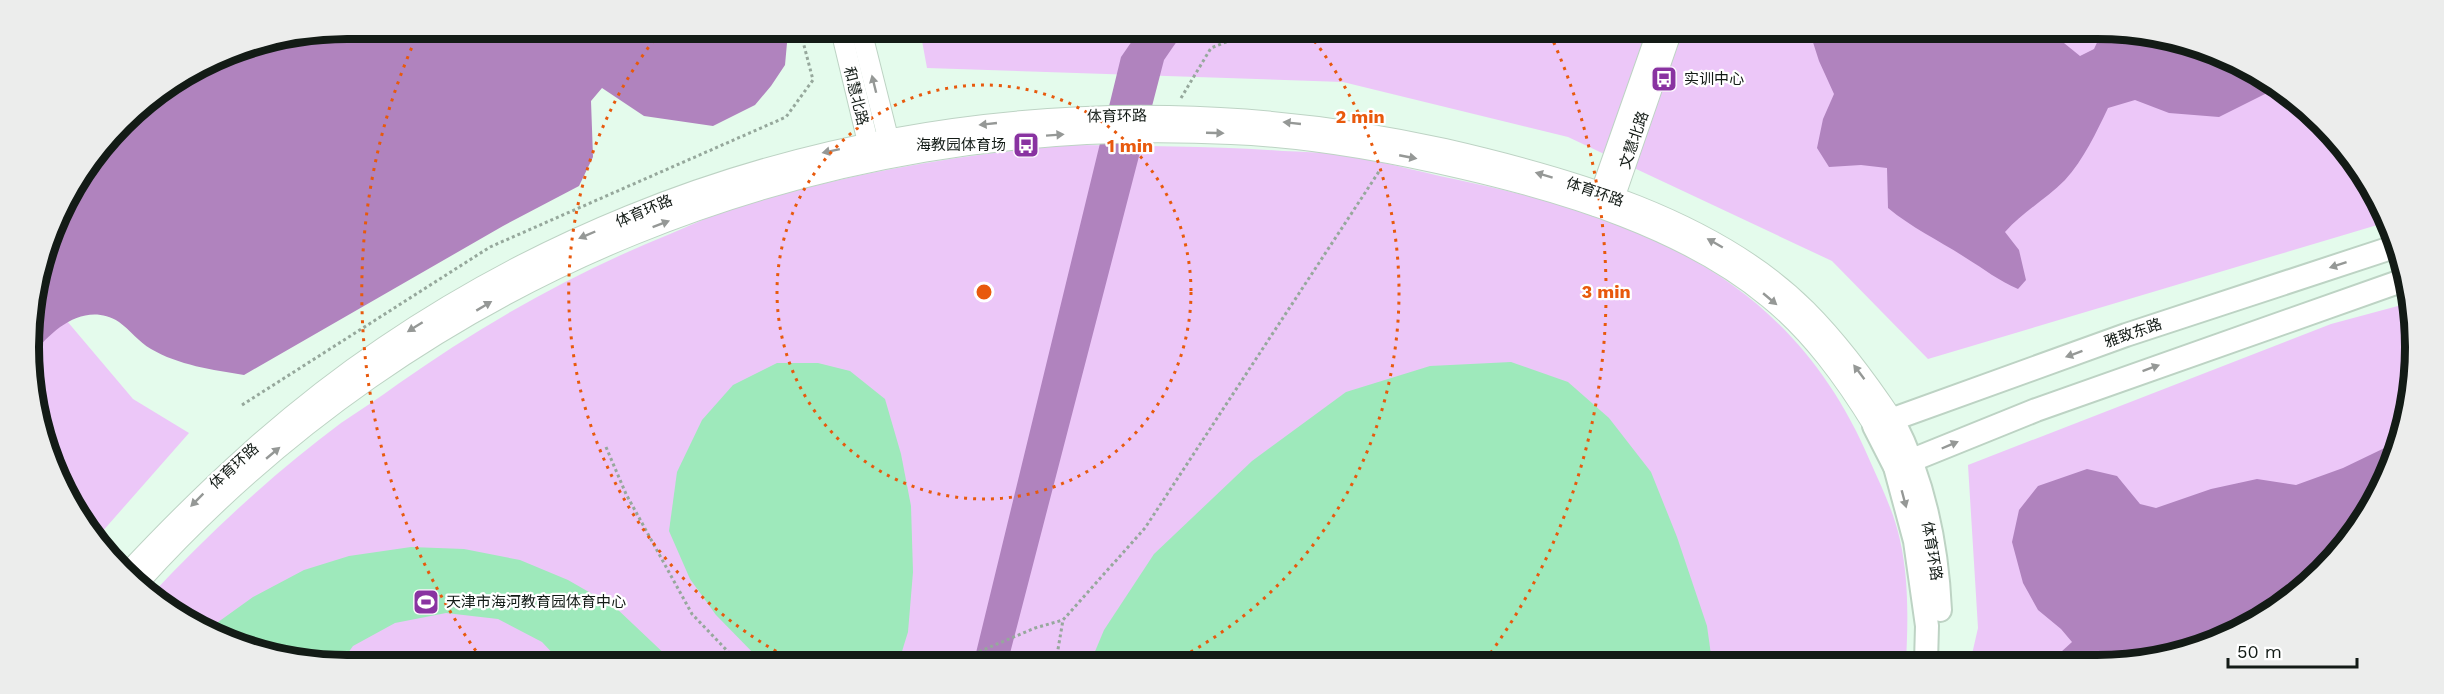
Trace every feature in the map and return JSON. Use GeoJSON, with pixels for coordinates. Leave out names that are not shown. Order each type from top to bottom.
{"type":"FeatureCollection","features":[{"type":"Feature","properties":{"kind":"main road","name":"和慧北路"},"geometry":{"type":"LineString","coordinates":[[843,39],[870,152]]}},
{"type":"Feature","properties":{"kind":"main road","name":"和慧北路"},"geometry":{"type":"LineString","coordinates":[[863,39],[890,148]]}},
{"type":"Feature","properties":{"kind":"main road","name":"文慧北路"},"geometry":{"type":"LineString","coordinates":[[1605,203],[1655,39]]}},
{"type":"Feature","properties":{"kind":"main road","name":"文慧北路"},"geometry":{"type":"LineString","coordinates":[[1605,203],[1669,39]]}},
{"type":"Feature","properties":{"kind":"main road","name":"体育环路"},"geometry":{"type":"LineString","coordinates":[[133,568],[206,492],[268,436],[377,352],[461,300],[560,247],[674,199],[757,170],[890,148],[987,141],[1088,125],[1262,120],[1414,142],[1510,164],[1605,203],[1709,240],[1745,261],[1775,284],[1803,307],[1831,337],[1883,423],[1904,464],[1930,528],[1937,569],[1941,634],[1940,655]]}},
{"type":"Feature","properties":{"kind":"main road","name":"体育环路"},"geometry":{"type":"LineString","coordinates":[[1157,124],[1319,142],[1391,153],[1605,203]]}},
{"type":"Feature","properties":{"kind":"main road","name":"体育环路"},"geometry":{"type":"LineString","coordinates":[[143,578],[209,509],[299,430],[360,384],[502,296],[565,264],[683,215],[796,180],[870,152]]}},
{"type":"Feature","properties":{"kind":"main road","name":"雅致东路"},"geometry":{"type":"LineString","coordinates":[[1883,423],[2126,335],[2389,249]]}},
{"type":"Feature","properties":{"kind":"main road"},"geometry":{"type":"LineString","coordinates":[[1904,464],[2036,410],[2398,282]]}},
{"type":"Feature","properties":{"kind":"main road","name":"体育环路"},"geometry":{"type":"LineString","coordinates":[[1904,464],[1922,582],[1927,626],[1926,655]]}},
{"type":"Feature","properties":{"kind":"path"},"geometry":{"type":"LineString","coordinates":[[242,405],[490,247],[786,117],[813,80],[802,39]]}},
{"type":"Feature","properties":{"kind":"path"},"geometry":{"type":"LineString","coordinates":[[1180,100],[1211,48],[1234,39]]}},
{"type":"Feature","properties":{"kind":"path"},"geometry":{"type":"LineString","coordinates":[[1057,655],[1063,620],[1145,528],[1391,153]]}},
{"type":"Feature","properties":{"kind":"path"},"geometry":{"type":"LineString","coordinates":[[606,447],[626,494],[692,614],[731,655]]}},
{"type":"Feature","properties":{"kind":"path"},"geometry":{"type":"LineString","coordinates":[[971,655],[1035,628],[1063,620]]}},
{"type":"Feature","properties":{"kind":"shaded area"},"geometry":{"type":"Polygon","coordinates":[[[347,39],[786,39],[785,65],[755,105],[713,126],[644,116],[602,88],[591,101],[593,157],[579,186],[503,226],[244,375],[196,366],[161,355],[119,322],[106,316],[82,316],[60,327],[39,347],[42,307],[49,267],[62,229],[91,176],[115,144],[144,115],[193,80],[229,62],[287,45],[347,39]]]}},
{"type":"Feature","properties":{"kind":"shaded area"},"geometry":{"type":"Polygon","coordinates":[[[922,39],[2097,39],[2137,42],[2177,49],[2215,62],[2251,80],[2300,115],[2329,144],[2353,176],[2380,224],[1928,359],[1832,261],[1568,137],[1343,82],[927,68],[922,39]]]}},
{"type":"Feature","properties":{"kind":"shaded area"},"geometry":{"type":"Polygon","coordinates":[[[1133,39],[1178,39],[1164,60],[1010,655],[975,655],[1121,57],[1133,39]]]}},
{"type":"Feature","properties":{"kind":"shaded area"},"geometry":{"type":"Polygon","coordinates":[[[1812,39],[2063,39],[2064,43],[2080,56],[2094,49],[2099,39],[2117,40],[2157,45],[2196,55],[2251,80],[2269,92],[2219,117],[2169,113],[2135,100],[2108,108],[2089,146],[2072,172],[2058,187],[2005,232],[2019,250],[2026,280],[2018,289],[1916,228],[1888,208],[1887,168],[1861,165],[1829,167],[1817,148],[1823,119],[1834,94],[1812,39]]]}},
{"type":"Feature","properties":{"kind":"shaded area"},"geometry":{"type":"Polygon","coordinates":[[[1075,145],[1179,146],[1353,156],[1522,194],[1586,213],[1646,236],[1702,265],[1753,300],[1798,344],[1837,397],[1870,461],[1887,499],[1897,530],[1903,555],[1906,586],[1906,655],[347,655],[287,649],[248,639],[193,614],[157,589],[243,504],[341,423],[496,320],[599,265],[716,214],[809,187],[941,160],[1075,145]]]}},
{"type":"Feature","properties":{"kind":"shaded area"},"geometry":{"type":"Polygon","coordinates":[[[44,294],[133,399],[189,433],[102,532],[80,501],[62,465],[49,427],[42,387],[39,347],[44,294]]]}},
{"type":"Feature","properties":{"kind":"shaded area"},"geometry":{"type":"Polygon","coordinates":[[[2402,305],[2405,347],[2402,387],[2389,446],[2364,501],[2329,550],[2300,579],[2251,614],[2215,632],[2177,645],[2137,652],[2097,655],[1972,655],[1978,628],[1968,465],[2331,324],[2402,305]]]}},
{"type":"Feature","properties":{"kind":"shaded area"},"geometry":{"type":"Polygon","coordinates":[[[2389,446],[2364,501],[2329,550],[2300,579],[2251,614],[2215,632],[2177,645],[2117,654],[2052,655],[2061,652],[2072,642],[2061,629],[2038,610],[2023,583],[2012,542],[2019,510],[2038,486],[2087,469],[2117,476],[2140,504],[2156,508],[2211,489],[2257,479],[2296,485],[2343,468],[2389,446]]]}},
{"type":"Feature","properties":{"kind":"building"},"geometry":{"type":"Polygon","coordinates":[[[1511,362],[1568,382],[1609,418],[1651,472],[1677,537],[1707,626],[1711,655],[1094,655],[1104,630],[1154,554],[1252,461],[1346,392],[1430,366],[1511,362]]]}},
{"type":"Feature","properties":{"kind":"building"},"geometry":{"type":"Polygon","coordinates":[[[777,363],[818,363],[850,371],[885,399],[901,454],[911,506],[913,572],[908,632],[901,655],[755,655],[716,615],[690,579],[669,531],[677,472],[702,420],[733,385],[777,363]]]}},
{"type":"Feature","properties":{"kind":"building","name":"天津市海河教育园体育中心"},"geometry":{"type":"Polygon","coordinates":[[[411,547],[464,549],[520,560],[568,580],[615,607],[666,655],[554,655],[542,642],[498,619],[446,613],[395,623],[353,646],[347,655],[307,652],[267,645],[214,625],[253,597],[304,570],[349,556],[411,547]]]}},
{"type":"Feature","properties":{"kind":"place","name":"实训中心"},"geometry":{"type":"Point","coordinates":[1664,79]}},
{"type":"Feature","properties":{"kind":"place","name":"海教园体育场"},"geometry":{"type":"Point","coordinates":[1026,145]}},
{"type":"Feature","properties":{"kind":"place","name":"天津市海河教育园体育中心"},"geometry":{"type":"Point","coordinates":[426,602]}}]}
